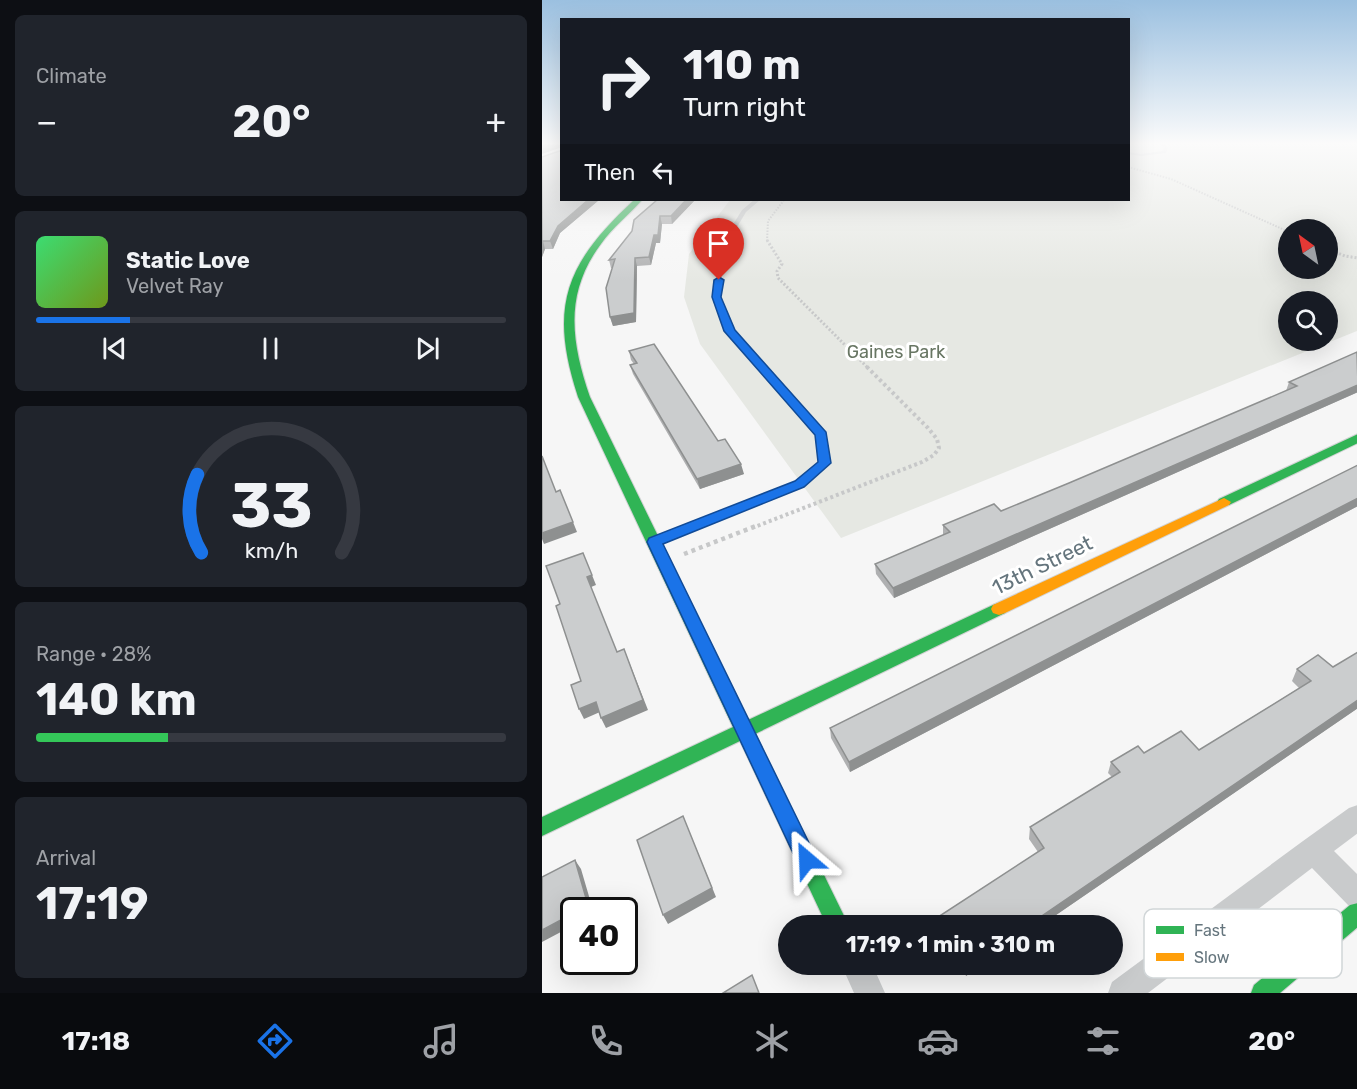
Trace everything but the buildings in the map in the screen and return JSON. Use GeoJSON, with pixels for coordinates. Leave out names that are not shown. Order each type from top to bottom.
{"type":"FeatureCollection","features":[{"type":"Feature","properties":{"kind":"street"},"geometry":{"type":"LineString","coordinates":[[637,201],[604,233],[580,270],[572,291],[567,320],[568,344],[573,370],[833,915]]}},
{"type":"Feature","properties":{"kind":"street","name":"13th Street"},"geometry":{"type":"LineString","coordinates":[[542,827],[1358,438]]}},
{"type":"Feature","properties":{"kind":"street"},"geometry":{"type":"LineString","coordinates":[[1235,909],[1358,817]]}},
{"type":"Feature","properties":{"kind":"street"},"geometry":{"type":"LineString","coordinates":[[1313,850],[1358,895]]}},
{"type":"Feature","properties":{"kind":"street"},"geometry":{"type":"LineString","coordinates":[[1342,926],[1358,913]]}},
{"type":"Feature","properties":{"kind":"street"},"geometry":{"type":"LineString","coordinates":[[861,975],[870,993]]}},
{"type":"Feature","properties":{"kind":"street"},"geometry":{"type":"LineString","coordinates":[[1123,993],[1144,977]]}},
{"type":"Feature","properties":{"kind":"street"},"geometry":{"type":"LineString","coordinates":[[1262,993],[1280,978]]}},
{"type":"Feature","properties":{"kind":"lane"},"geometry":{"type":"LineString","coordinates":[[654,542],[800,484],[825,463],[821,434],[730,331],[716,297],[724,244],[744,211],[756,201]]}},
{"type":"Feature","properties":{"kind":"path"},"geometry":{"type":"LineString","coordinates":[[1192,188],[1278,227]]}},
{"type":"Feature","properties":{"kind":"path"},"geometry":{"type":"LineString","coordinates":[[1338,253],[1358,258]]}},
{"type":"Feature","properties":{"kind":"green space","name":"Gaines Park"},"geometry":{"type":"Polygon","coordinates":[[[1130,188],[1357,188],[1357,331],[1338,339],[1338,291],[1278,291],[1278,351],[1307,351],[841,538],[700,344],[684,297],[689,254],[729,201],[1130,201],[1130,188]]]}},
{"type":"Feature","properties":{"kind":"traffic: fast"},"geometry":{"type":"LineString","coordinates":[[637,201],[615,221],[583,265],[574,289],[569,313],[569,339],[574,367],[584,397],[833,915]]}},
{"type":"Feature","properties":{"kind":"traffic: fast"},"geometry":{"type":"LineString","coordinates":[[1224,502],[1358,438]]}},
{"type":"Feature","properties":{"kind":"traffic: fast"},"geometry":{"type":"LineString","coordinates":[[542,827],[999,609]]}},
{"type":"Feature","properties":{"kind":"traffic: fast"},"geometry":{"type":"LineString","coordinates":[[1342,926],[1358,913]]}},
{"type":"Feature","properties":{"kind":"traffic: fast"},"geometry":{"type":"LineString","coordinates":[[1262,993],[1280,978]]}},
{"type":"Feature","properties":{"kind":"traffic: slow"},"geometry":{"type":"LineString","coordinates":[[999,609],[1224,502]]}},
{"type":"Feature","properties":{"kind":"route"},"geometry":{"type":"LineString","coordinates":[[719,280],[716,297],[730,331],[821,434],[825,463],[800,484],[654,542],[807,860]]}}]}
